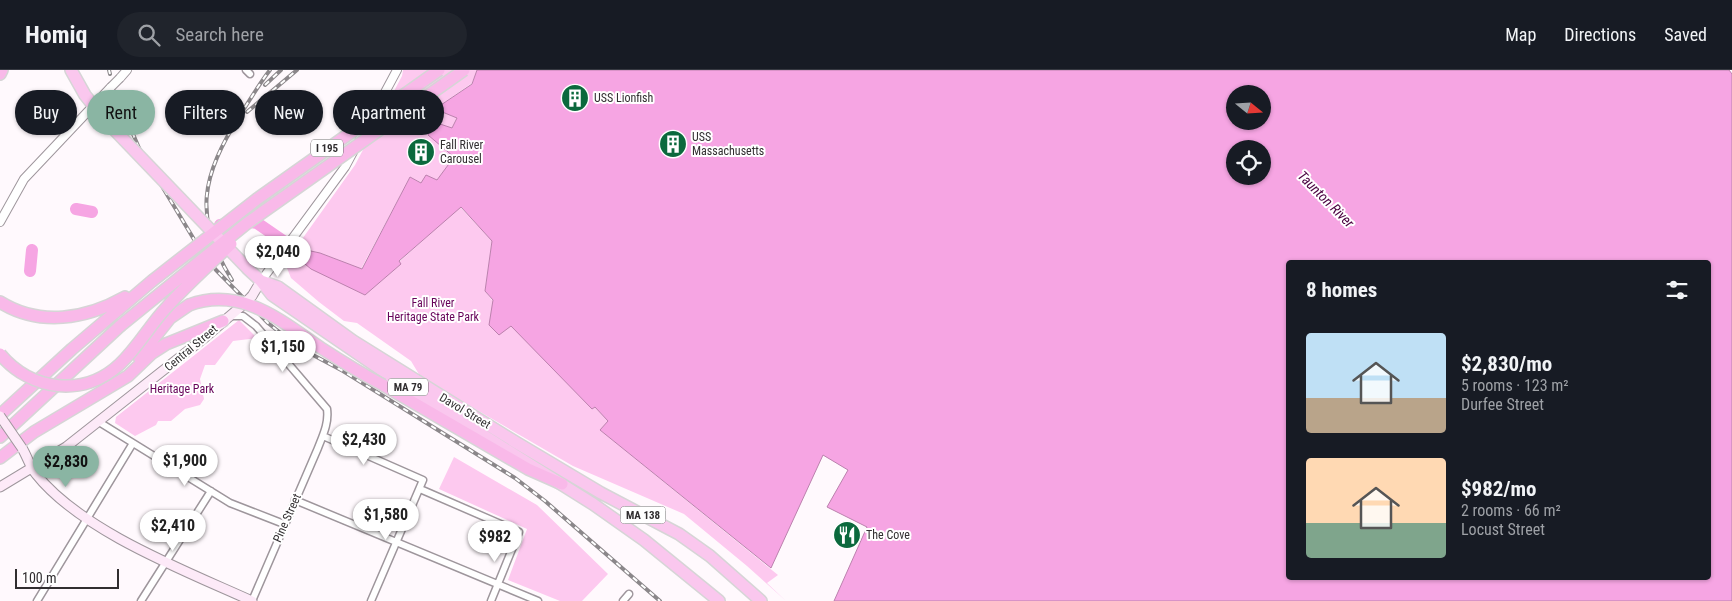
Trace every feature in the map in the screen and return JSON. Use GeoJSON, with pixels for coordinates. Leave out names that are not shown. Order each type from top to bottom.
{"type":"FeatureCollection","features":[{"type":"Feature","properties":{"kind":"highway"},"geometry":{"type":"LineString","coordinates":[[0,74],[2,70]]}},
{"type":"Feature","properties":{"kind":"highway","name":"MA 79"},"geometry":{"type":"LineString","coordinates":[[71,70],[87,95]]}},
{"type":"Feature","properties":{"kind":"highway","name":"I 195"},"geometry":{"type":"LineString","coordinates":[[108,312],[152,281],[257,199],[439,70]]}},
{"type":"Feature","properties":{"kind":"highway","name":"I 195"},"geometry":{"type":"LineString","coordinates":[[0,437],[120,326],[187,270],[266,209],[464,70]]}},
{"type":"Feature","properties":{"kind":"highway","name":"MA 79"},"geometry":{"type":"LineString","coordinates":[[119,135],[261,281]]}},
{"type":"Feature","properties":{"kind":"highway"},"geometry":{"type":"LineString","coordinates":[[0,354],[22,374],[46,384],[72,387],[99,378],[122,363],[174,299],[266,209]]}},
{"type":"Feature","properties":{"kind":"highway","name":"Davol Street"},"geometry":{"type":"LineString","coordinates":[[261,281],[278,287],[353,341],[517,443],[689,541],[761,601]]}},
{"type":"Feature","properties":{"kind":"highway","name":"Davol Street"},"geometry":{"type":"LineString","coordinates":[[261,281],[272,295],[344,345],[562,484],[644,540],[719,601]]}},
{"type":"Feature","properties":{"kind":"highway"},"geometry":{"type":"LineString","coordinates":[[99,394],[140,357],[175,314],[205,300],[227,299],[255,305],[384,385],[528,469],[562,484]]}},
{"type":"Feature","properties":{"kind":"highway"},"geometry":{"type":"LineString","coordinates":[[0,302],[14,310],[48,318],[108,312]]}},
{"type":"Feature","properties":{"kind":"highway"},"geometry":{"type":"LineString","coordinates":[[0,416],[108,312]]}},
{"type":"Feature","properties":{"kind":"highway"},"geometry":{"type":"LineString","coordinates":[[0,458],[34,432],[128,376],[166,344],[226,319]]}},
{"type":"Feature","properties":{"kind":"highway"},"geometry":{"type":"LineString","coordinates":[[692,579],[708,601]]}},
{"type":"Feature","properties":{"kind":"main road","name":"Central Street"},"geometry":{"type":"LineString","coordinates":[[0,487],[62,450],[99,422],[244,304],[252,296],[261,281]]}},
{"type":"Feature","properties":{"kind":"main road"},"geometry":{"type":"LineString","coordinates":[[0,416],[22,448],[32,468],[56,494],[86,519],[165,561],[252,601]]}},
{"type":"Feature","properties":{"kind":"street"},"geometry":{"type":"LineString","coordinates":[[108,90],[127,70]]}},
{"type":"Feature","properties":{"kind":"street","name":"Central Street"},"geometry":{"type":"LineString","coordinates":[[261,281],[345,167],[397,70]]}},
{"type":"Feature","properties":{"kind":"street"},"geometry":{"type":"LineString","coordinates":[[0,222],[24,179],[87,113]]}},
{"type":"Feature","properties":{"kind":"street","name":"Pine Street"},"geometry":{"type":"LineString","coordinates":[[226,319],[243,316],[256,326],[327,409],[327,424],[323,436],[252,601]]}},
{"type":"Feature","properties":{"kind":"street"},"geometry":{"type":"LineString","coordinates":[[99,422],[242,509],[284,524]]}},
{"type":"Feature","properties":{"kind":"street"},"geometry":{"type":"LineString","coordinates":[[323,436],[423,480],[371,601]]}},
{"type":"Feature","properties":{"kind":"street"},"geometry":{"type":"LineString","coordinates":[[37,601],[133,443]]}},
{"type":"Feature","properties":{"kind":"street"},"geometry":{"type":"LineString","coordinates":[[420,489],[516,528],[519,532],[491,601]]}},
{"type":"Feature","properties":{"kind":"street"},"geometry":{"type":"LineString","coordinates":[[140,601],[211,490]]}},
{"type":"Feature","properties":{"kind":"street"},"geometry":{"type":"LineString","coordinates":[[295,500],[538,601]]}},
{"type":"Feature","properties":{"kind":"street"},"geometry":{"type":"LineString","coordinates":[[623,601],[629,594]]}},
{"type":"Feature","properties":{"kind":"green space","name":"Fall River Heritage State Park"},"geometry":{"type":"Polygon","coordinates":[[[403,70],[477,70],[472,83],[444,103],[444,90],[395,90],[403,70]]]}},
{"type":"Feature","properties":{"kind":"green space","name":"Fall River Heritage State Park"},"geometry":{"type":"Polygon","coordinates":[[[444,113],[457,118],[452,128],[454,157],[437,180],[422,183],[410,177],[361,269],[320,253],[301,250],[365,295],[401,264],[399,262],[460,207],[492,241],[485,291],[511,325],[592,409],[595,407],[608,421],[600,430],[778,575],[767,583],[786,601],[684,514],[573,466],[427,381],[420,376],[411,361],[357,323],[344,321],[291,278],[285,263],[355,165],[371,135],[444,135],[444,113]]]}},
{"type":"Feature","properties":{"kind":"green space","name":"Heritage Park"},"geometry":{"type":"Polygon","coordinates":[[[239,320],[257,338],[233,341],[215,365],[205,365],[200,379],[204,399],[200,405],[185,409],[171,421],[158,421],[156,425],[135,436],[115,423],[116,417],[239,320]]]}},
{"type":"Feature","properties":{"kind":"green space"},"geometry":{"type":"Polygon","coordinates":[[[454,457],[537,505],[608,574],[582,601],[560,601],[508,580],[527,529],[439,489],[454,457]]]}},
{"type":"Feature","properties":{"kind":"water","name":"Taunton River"},"geometry":{"type":"Polygon","coordinates":[[[477,70],[1729,70],[1732,74],[1732,601],[834,601],[867,527],[827,507],[848,470],[823,455],[771,568],[600,430],[608,421],[595,407],[592,409],[511,326],[499,335],[489,325],[493,300],[485,291],[492,241],[461,207],[399,261],[401,264],[365,295],[311,269],[293,254],[297,248],[320,253],[362,269],[410,177],[421,183],[426,175],[437,180],[454,157],[428,135],[444,135],[444,125],[452,128],[457,118],[444,113],[444,103],[472,84],[477,70]]]}},
{"type":"Feature","properties":{"kind":"waterway"},"geometry":{"type":"LineString","coordinates":[[76,209],[92,212]]}},
{"type":"Feature","properties":{"kind":"waterway"},"geometry":{"type":"LineString","coordinates":[[220,225],[246,221],[257,223],[308,258]]}},
{"type":"Feature","properties":{"kind":"waterway"},"geometry":{"type":"LineString","coordinates":[[30,271],[32,250]]}},
{"type":"Feature","properties":{"kind":"railway"},"geometry":{"type":"LineString","coordinates":[[109,70],[110,74]]}},
{"type":"Feature","properties":{"kind":"railway"},"geometry":{"type":"LineString","coordinates":[[232,280],[219,257],[211,236],[207,216],[207,196],[210,177],[227,137],[270,70]]}},
{"type":"Feature","properties":{"kind":"railway"},"geometry":{"type":"LineString","coordinates":[[265,85],[281,70]]}},
{"type":"Feature","properties":{"kind":"railway"},"geometry":{"type":"LineString","coordinates":[[247,112],[297,70]]}},
{"type":"Feature","properties":{"kind":"railway"},"geometry":{"type":"LineString","coordinates":[[133,135],[139,148],[201,251],[216,270],[268,323],[298,347],[343,371],[515,478],[545,501],[660,601]]}},
{"type":"Feature","properties":{"kind":"place","name":"USS Lionfish"},"geometry":{"type":"Point","coordinates":[575,98]}},
{"type":"Feature","properties":{"kind":"place","name":"USS Massachusetts"},"geometry":{"type":"Point","coordinates":[673,144]}},
{"type":"Feature","properties":{"kind":"place","name":"Fall River Carousel"},"geometry":{"type":"Point","coordinates":[421,152]}},
{"type":"Feature","properties":{"kind":"place","name":"The Cove"},"geometry":{"type":"Point","coordinates":[847,535]}}]}
